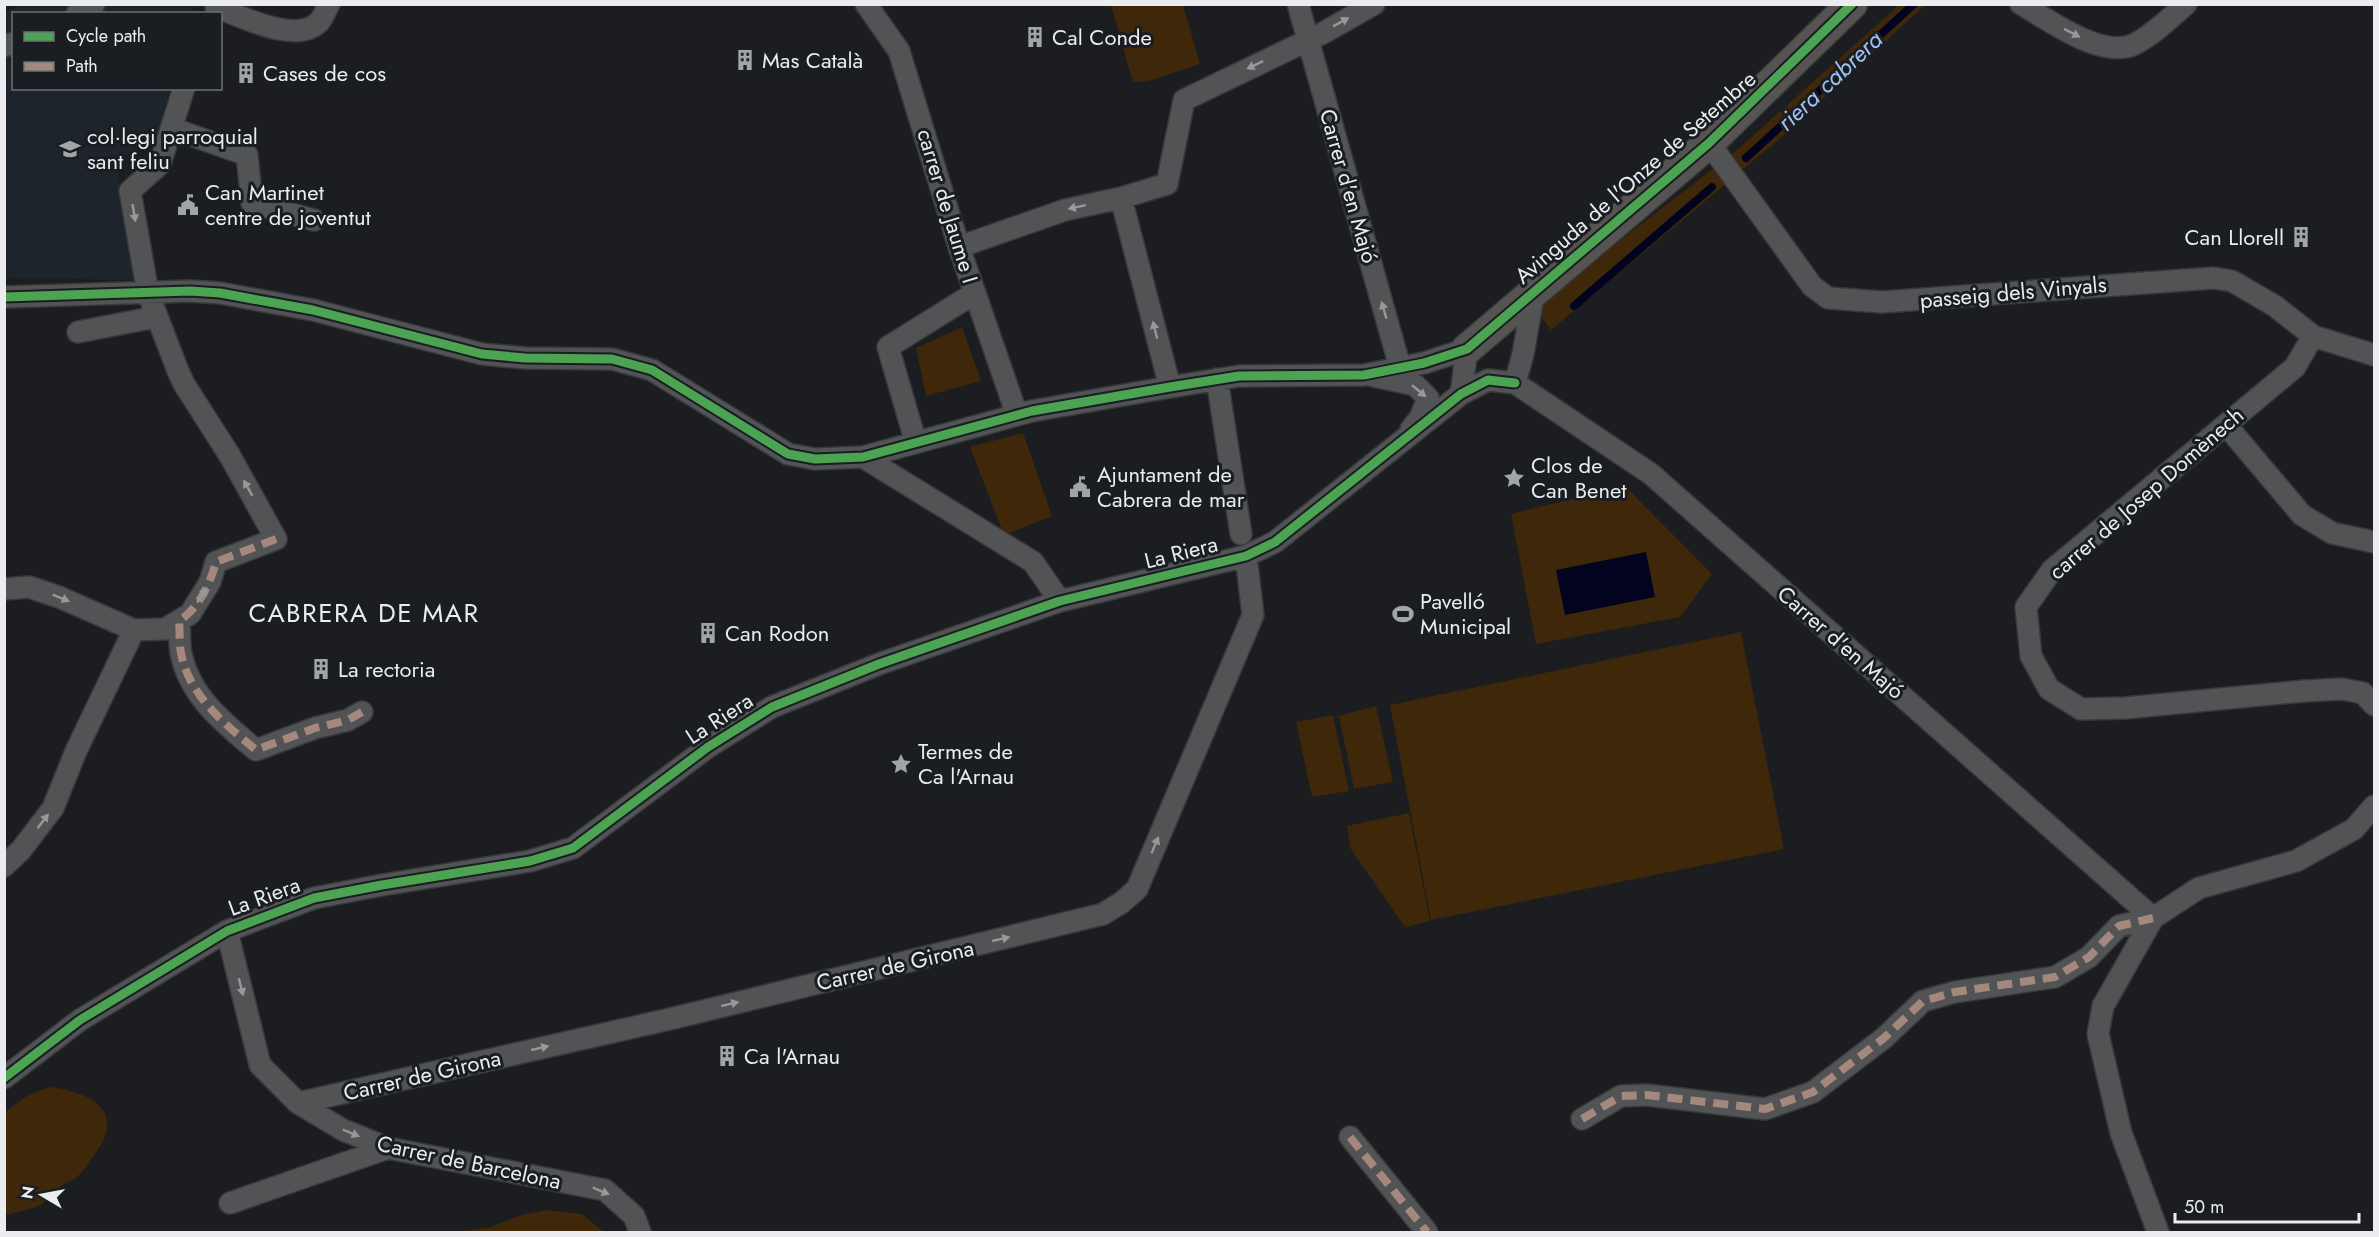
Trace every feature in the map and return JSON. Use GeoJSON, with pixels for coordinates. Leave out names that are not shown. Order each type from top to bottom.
{"type":"FeatureCollection","features":[{"type":"Feature","properties":{"kind":"street"},"geometry":{"type":"LineString","coordinates":[[80,12],[94,4]]}},
{"type":"Feature","properties":{"kind":"street"},"geometry":{"type":"LineString","coordinates":[[215,8],[272,29],[299,31],[319,23],[329,4]]}},
{"type":"Feature","properties":{"kind":"street","name":"carrer de Jaume I"},"geometry":{"type":"LineString","coordinates":[[866,4],[899,51],[960,247],[1017,415]]}},
{"type":"Feature","properties":{"kind":"street","name":"Carrer d'en Majó"},"geometry":{"type":"LineString","coordinates":[[1298,4],[1400,367]]}},
{"type":"Feature","properties":{"kind":"street"},"geometry":{"type":"LineString","coordinates":[[960,247],[1065,210],[1121,198],[1167,184],[1184,100],[1308,40],[1374,4]]}},
{"type":"Feature","properties":{"kind":"street","name":"Avinguda de l'Onze de Setembre"},"geometry":{"type":"LineString","coordinates":[[1467,349],[1534,291],[1715,150],[1852,4]]}},
{"type":"Feature","properties":{"kind":"street"},"geometry":{"type":"LineString","coordinates":[[2021,4],[2075,35],[2108,48],[2133,45],[2164,24],[2186,4]]}},
{"type":"Feature","properties":{"kind":"street"},"geometry":{"type":"LineString","coordinates":[[4,589],[29,587],[134,630],[165,629],[190,614],[210,582],[216,562],[276,539],[230,456],[184,384],[148,293],[130,191],[160,164],[183,90]]}},
{"type":"Feature","properties":{"kind":"street"},"geometry":{"type":"LineString","coordinates":[[171,128],[248,155],[252,203],[314,220]]}},
{"type":"Feature","properties":{"kind":"street","name":"passeig dels Vinyals"},"geometry":{"type":"LineString","coordinates":[[1715,150],[1812,286],[1828,298],[1882,302],[2213,278],[2232,281],[2275,306],[2313,336],[2374,355]]}},
{"type":"Feature","properties":{"kind":"street"},"geometry":{"type":"LineString","coordinates":[[1121,198],[1170,387]]}},
{"type":"Feature","properties":{"kind":"street"},"geometry":{"type":"LineString","coordinates":[[4,297],[190,291],[232,295],[314,310],[482,354],[525,358],[612,358],[652,370],[788,454],[824,459],[863,457],[1017,415],[1239,376],[1365,375],[1415,386],[1428,398],[1420,418],[1395,448]]}},
{"type":"Feature","properties":{"kind":"street","name":"Avinguda de l'Onze de Setembre"},"geometry":{"type":"LineString","coordinates":[[1515,383],[1523,354],[1534,291]]}},
{"type":"Feature","properties":{"kind":"street"},"geometry":{"type":"LineString","coordinates":[[916,443],[888,347],[975,292]]}},
{"type":"Feature","properties":{"kind":"street"},"geometry":{"type":"LineString","coordinates":[[78,333],[156,317]]}},
{"type":"Feature","properties":{"kind":"street"},"geometry":{"type":"LineString","coordinates":[[1497,324],[1523,354]]}},
{"type":"Feature","properties":{"kind":"street","name":"carrer de Josep Domènech"},"geometry":{"type":"LineString","coordinates":[[2313,336],[2295,367],[2052,570],[2026,607],[2031,656],[2049,689],[2081,709],[2125,708],[2342,689],[2363,693],[2374,705]]}},
{"type":"Feature","properties":{"kind":"street"},"geometry":{"type":"LineString","coordinates":[[1365,375],[1424,363],[1467,349],[1461,394]]}},
{"type":"Feature","properties":{"kind":"street"},"geometry":{"type":"LineString","coordinates":[[1217,379],[1241,534]]}},
{"type":"Feature","properties":{"kind":"street","name":"La Riera"},"geometry":{"type":"LineString","coordinates":[[10,1065],[227,930],[314,898],[530,861],[573,848],[708,747],[772,707],[879,664],[1060,601],[1246,556],[1275,542],[1461,394],[1488,380],[1515,383]]}},
{"type":"Feature","properties":{"kind":"street","name":"Carrer d'en Majó"},"geometry":{"type":"LineString","coordinates":[[1515,383],[1651,474],[2154,918]]}},
{"type":"Feature","properties":{"kind":"street"},"geometry":{"type":"LineString","coordinates":[[2226,425],[2302,515],[2331,533],[2374,542]]}},
{"type":"Feature","properties":{"kind":"street"},"geometry":{"type":"LineString","coordinates":[[863,457],[1032,562],[1060,601]]}},
{"type":"Feature","properties":{"kind":"street","name":"Carrer de Girona"},"geometry":{"type":"LineString","coordinates":[[298,1103],[670,1018],[1103,914],[1121,903],[1137,889],[1252,615],[1246,556]]}},
{"type":"Feature","properties":{"kind":"street"},"geometry":{"type":"LineString","coordinates":[[179,621],[181,654],[192,685],[216,716],[256,750],[315,728],[348,720],[362,712]]}},
{"type":"Feature","properties":{"kind":"street"},"geometry":{"type":"LineString","coordinates":[[4,866],[21,850],[53,808],[76,751],[134,630]]}},
{"type":"Feature","properties":{"kind":"street"},"geometry":{"type":"LineString","coordinates":[[1582,1119],[1621,1096],[1647,1095],[1765,1109],[1813,1092],[1884,1038],[1923,1001],[1955,992],[2055,977],[2090,957],[2119,926],[2154,918],[2199,888],[2296,861],[2354,829],[2374,806]]}},
{"type":"Feature","properties":{"kind":"street"},"geometry":{"type":"LineString","coordinates":[[2154,918],[2103,1006],[2098,1034],[2121,1133],[2158,1233]]}},
{"type":"Feature","properties":{"kind":"street","name":"Carrer de Barcelona"},"geometry":{"type":"LineString","coordinates":[[227,930],[260,1065],[298,1103],[343,1130],[388,1148],[605,1190],[634,1216],[640,1233]]}},
{"type":"Feature","properties":{"kind":"street"},"geometry":{"type":"LineString","coordinates":[[1350,1137],[1427,1233]]}},
{"type":"Feature","properties":{"kind":"street"},"geometry":{"type":"LineString","coordinates":[[230,1203],[388,1148]]}},
{"type":"Feature","properties":{"kind":"shaded area","name":"col·legi parroquial sant feliu"},"geometry":{"type":"Polygon","coordinates":[[[24,4],[195,5],[193,12],[12,12],[12,90],[170,90],[157,136],[116,163],[135,280],[5,278],[5,12],[24,4]]]}},
{"type":"Feature","properties":{"kind":"shaded area"},"geometry":{"type":"Polygon","coordinates":[[[1111,5],[1183,5],[1200,64],[1152,80],[1133,83],[1111,5]]]}},
{"type":"Feature","properties":{"kind":"shaded area"},"geometry":{"type":"Polygon","coordinates":[[[1899,5],[1925,5],[1783,136],[1551,330],[1534,307],[1737,150],[1899,5]]]}},
{"type":"Feature","properties":{"kind":"shaded area"},"geometry":{"type":"Polygon","coordinates":[[[962,327],[981,381],[926,396],[916,348],[962,327]]]}},
{"type":"Feature","properties":{"kind":"shaded area"},"geometry":{"type":"Polygon","coordinates":[[[1023,433],[1052,516],[1004,535],[970,447],[1023,433]]]}},
{"type":"Feature","properties":{"kind":"shaded area"},"geometry":{"type":"Polygon","coordinates":[[[1625,486],[1712,574],[1680,617],[1536,644],[1511,514],[1625,486]]]}},
{"type":"Feature","properties":{"kind":"shaded area"},"geometry":{"type":"Polygon","coordinates":[[[1741,632],[1784,849],[1431,920],[1390,705],[1741,632]]]}},
{"type":"Feature","properties":{"kind":"shaded area"},"geometry":{"type":"Polygon","coordinates":[[[1376,706],[1393,782],[1354,789],[1339,716],[1376,706]]]}},
{"type":"Feature","properties":{"kind":"shaded area"},"geometry":{"type":"Polygon","coordinates":[[[1333,715],[1349,791],[1312,797],[1296,722],[1333,715]]]}},
{"type":"Feature","properties":{"kind":"shaded area"},"geometry":{"type":"Polygon","coordinates":[[[1409,813],[1430,921],[1405,927],[1350,848],[1347,826],[1409,813]]]}},
{"type":"Feature","properties":{"kind":"shaded area"},"geometry":{"type":"Polygon","coordinates":[[[49,1087],[79,1094],[100,1106],[106,1115],[107,1127],[104,1140],[82,1172],[61,1186],[46,1201],[32,1208],[5,1215],[5,1112],[27,1096],[49,1087]]]}},
{"type":"Feature","properties":{"kind":"shaded area"},"geometry":{"type":"Polygon","coordinates":[[[546,1210],[582,1214],[604,1232],[459,1232],[491,1227],[521,1215],[546,1210]]]}},
{"type":"Feature","properties":{"kind":"water"},"geometry":{"type":"Polygon","coordinates":[[[1646,552],[1655,597],[1565,615],[1556,570],[1646,552]]]}},
{"type":"Feature","properties":{"kind":"waterway","name":"riera cabrera"},"geometry":{"type":"LineString","coordinates":[[1746,158],[1914,4]]}},
{"type":"Feature","properties":{"kind":"waterway","name":"riera cabrera"},"geometry":{"type":"LineString","coordinates":[[1574,306],[1712,187]]}},
{"type":"Feature","properties":{"kind":"marked path"},"geometry":{"type":"LineString","coordinates":[[276,539],[216,562],[203,595],[179,621],[181,653],[192,683],[210,708],[256,750],[315,728],[348,720],[362,712]]}},
{"type":"Feature","properties":{"kind":"marked path"},"geometry":{"type":"LineString","coordinates":[[1582,1119],[1621,1096],[1647,1095],[1765,1109],[1813,1092],[1884,1038],[1923,1001],[1955,992],[2055,977],[2089,957],[2119,926],[2153,918]]}},
{"type":"Feature","properties":{"kind":"marked path"},"geometry":{"type":"LineString","coordinates":[[1350,1137],[1427,1232]]}},
{"type":"Feature","properties":{"kind":"cycle path"},"geometry":{"type":"LineString","coordinates":[[4,297],[190,291],[220,293],[313,310],[482,354],[525,358],[612,359],[652,370],[788,454],[815,459],[863,457],[1032,411],[1239,376],[1364,375],[1424,363],[1467,349],[1709,143],[1852,4]]}},
{"type":"Feature","properties":{"kind":"cycle path"},"geometry":{"type":"LineString","coordinates":[[4,1078],[80,1020],[227,931],[314,898],[530,861],[573,848],[708,747],[772,707],[879,664],[1060,601],[1246,556],[1275,542],[1461,394],[1488,380],[1515,383]]}},
{"type":"Feature","properties":{"kind":"place","name":"Cal Conde"},"geometry":{"type":"Point","coordinates":[1035,37]}},
{"type":"Feature","properties":{"kind":"place","name":"Mas Català"},"geometry":{"type":"Point","coordinates":[745,60]}},
{"type":"Feature","properties":{"kind":"place","name":"Cases de cos"},"geometry":{"type":"Point","coordinates":[246,73]}},
{"type":"Feature","properties":{"kind":"place","name":"col·legi parroquial sant feliu"},"geometry":{"type":"Point","coordinates":[70,149]}},
{"type":"Feature","properties":{"kind":"place","name":"Can Martinet centre de joventut"},"geometry":{"type":"Point","coordinates":[188,205]}},
{"type":"Feature","properties":{"kind":"place","name":"Can Llorell"},"geometry":{"type":"Point","coordinates":[2301,237]}},
{"type":"Feature","properties":{"kind":"place","name":"Clos de Can Benet"},"geometry":{"type":"Point","coordinates":[1514,478]}},
{"type":"Feature","properties":{"kind":"place","name":"Ajuntament de Cabrera de mar"},"geometry":{"type":"Point","coordinates":[1080,487]}},
{"type":"Feature","properties":{"kind":"place","name":"Pavelló Municipal"},"geometry":{"type":"Point","coordinates":[1403,614]}},
{"type":"Feature","properties":{"kind":"place","name":"Can Rodon"},"geometry":{"type":"Point","coordinates":[708,633]}},
{"type":"Feature","properties":{"kind":"place","name":"La rectoria"},"geometry":{"type":"Point","coordinates":[321,669]}},
{"type":"Feature","properties":{"kind":"place","name":"Termes de Ca l'Arnau"},"geometry":{"type":"Point","coordinates":[901,764]}},
{"type":"Feature","properties":{"kind":"place","name":"Ca l'Arnau"},"geometry":{"type":"Point","coordinates":[727,1056]}},
{"type":"Feature","properties":{"kind":"district","name":"CABRERA DE MAR"},"geometry":{"type":"Point","coordinates":[364,613]}}]}
